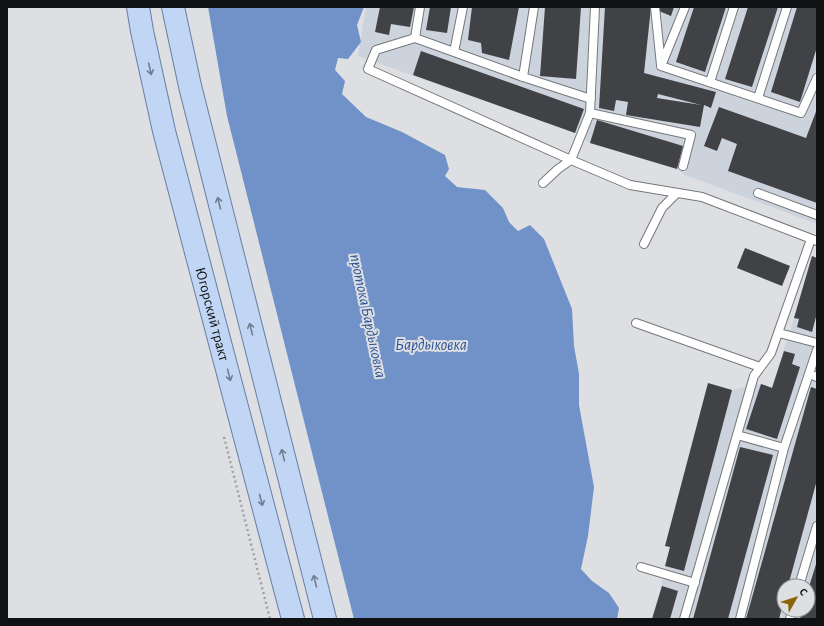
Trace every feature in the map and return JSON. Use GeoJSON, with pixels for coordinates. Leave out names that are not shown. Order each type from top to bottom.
{"type":"FeatureCollection","features":[{"type":"Feature","properties":{"kind":"main road","name":"Югорский тракт"},"geometry":{"type":"LineString","coordinates":[[138,7],[164,131],[293,619]]}},
{"type":"Feature","properties":{"kind":"main road"},"geometry":{"type":"LineString","coordinates":[[173,7],[192,93],[325,619]]}},
{"type":"Feature","properties":{"kind":"lane"},"geometry":{"type":"LineString","coordinates":[[415,38],[420,7]]}},
{"type":"Feature","properties":{"kind":"lane"},"geometry":{"type":"LineString","coordinates":[[454,52],[463,7]]}},
{"type":"Feature","properties":{"kind":"lane"},"geometry":{"type":"LineString","coordinates":[[523,77],[534,7]]}},
{"type":"Feature","properties":{"kind":"lane"},"geometry":{"type":"LineString","coordinates":[[543,183],[570,160],[590,113],[595,7]]}},
{"type":"Feature","properties":{"kind":"lane"},"geometry":{"type":"LineString","coordinates":[[655,7],[662,66]]}},
{"type":"Feature","properties":{"kind":"lane"},"geometry":{"type":"LineString","coordinates":[[662,66],[685,7]]}},
{"type":"Feature","properties":{"kind":"lane"},"geometry":{"type":"LineString","coordinates":[[710,82],[734,7]]}},
{"type":"Feature","properties":{"kind":"lane"},"geometry":{"type":"LineString","coordinates":[[758,98],[787,7]]}},
{"type":"Feature","properties":{"kind":"lane"},"geometry":{"type":"LineString","coordinates":[[591,99],[523,77],[415,38],[376,50],[368,69],[570,160],[630,185],[702,197],[815,239],[778,332],[772,353],[754,376],[684,619]]}},
{"type":"Feature","properties":{"kind":"lane"},"geometry":{"type":"LineString","coordinates":[[662,66],[801,113],[817,78]]}},
{"type":"Feature","properties":{"kind":"lane"},"geometry":{"type":"LineString","coordinates":[[590,113],[691,135],[683,166]]}},
{"type":"Feature","properties":{"kind":"lane"},"geometry":{"type":"LineString","coordinates":[[644,244],[662,208],[677,193]]}},
{"type":"Feature","properties":{"kind":"lane"},"geometry":{"type":"LineString","coordinates":[[758,193],[817,215]]}},
{"type":"Feature","properties":{"kind":"lane"},"geometry":{"type":"LineString","coordinates":[[636,323],[760,367]]}},
{"type":"Feature","properties":{"kind":"lane"},"geometry":{"type":"LineString","coordinates":[[778,332],[817,343]]}},
{"type":"Feature","properties":{"kind":"lane"},"geometry":{"type":"LineString","coordinates":[[740,619],[784,448],[817,350]]}},
{"type":"Feature","properties":{"kind":"lane"},"geometry":{"type":"LineString","coordinates":[[809,374],[817,377]]}},
{"type":"Feature","properties":{"kind":"lane"},"geometry":{"type":"LineString","coordinates":[[737,435],[784,448]]}},
{"type":"Feature","properties":{"kind":"lane"},"geometry":{"type":"LineString","coordinates":[[801,578],[817,526]]}},
{"type":"Feature","properties":{"kind":"lane"},"geometry":{"type":"LineString","coordinates":[[641,567],[695,583]]}},
{"type":"Feature","properties":{"kind":"shaded area"},"geometry":{"type":"Polygon","coordinates":[[[366,7],[817,7],[817,224],[685,175],[677,169],[590,143],[575,133],[358,56],[366,7]]]}},
{"type":"Feature","properties":{"kind":"shaded area"},"geometry":{"type":"Polygon","coordinates":[[[812,256],[817,258],[817,619],[652,619],[670,547],[665,546],[708,383],[732,390],[761,384],[772,387],[812,256]]]}},
{"type":"Feature","properties":{"kind":"water","name":"Бардыковка"},"geometry":{"type":"Polygon","coordinates":[[[208,7],[364,7],[357,25],[361,42],[348,59],[338,58],[335,70],[345,81],[342,94],[366,117],[402,132],[445,155],[449,169],[445,176],[457,187],[485,190],[503,208],[509,222],[518,231],[530,225],[544,239],[572,309],[574,346],[579,374],[579,405],[594,487],[588,536],[581,569],[592,581],[609,593],[619,608],[617,619],[354,619],[227,116],[208,7]]]}},
{"type":"Feature","properties":{"kind":"building"},"geometry":{"type":"Polygon","coordinates":[[[380,7],[414,7],[410,27],[391,24],[389,35],[375,32],[380,7]]]}},
{"type":"Feature","properties":{"kind":"building"},"geometry":{"type":"Polygon","coordinates":[[[430,7],[451,7],[447,33],[426,30],[430,7]]]}},
{"type":"Feature","properties":{"kind":"building"},"geometry":{"type":"Polygon","coordinates":[[[472,7],[519,7],[509,60],[482,53],[481,43],[468,40],[472,7]]]}},
{"type":"Feature","properties":{"kind":"building"},"geometry":{"type":"Polygon","coordinates":[[[545,7],[581,7],[576,79],[540,76],[545,7]]]}},
{"type":"Feature","properties":{"kind":"building"},"geometry":{"type":"Polygon","coordinates":[[[605,7],[651,7],[644,73],[716,92],[711,108],[704,105],[700,127],[626,115],[628,102],[616,100],[614,111],[599,108],[605,7]],[[658,94],[657,98],[701,105],[658,94]]]}},
{"type":"Feature","properties":{"kind":"building"},"geometry":{"type":"Polygon","coordinates":[[[660,7],[674,7],[671,16],[659,11],[660,7]]]}},
{"type":"Feature","properties":{"kind":"building"},"geometry":{"type":"Polygon","coordinates":[[[694,7],[726,7],[705,72],[676,62],[694,7]]]}},
{"type":"Feature","properties":{"kind":"building"},"geometry":{"type":"Polygon","coordinates":[[[748,7],[778,7],[752,87],[725,79],[748,7]]]}},
{"type":"Feature","properties":{"kind":"building"},"geometry":{"type":"Polygon","coordinates":[[[797,7],[817,7],[817,47],[800,102],[771,92],[797,7]]]}},
{"type":"Feature","properties":{"kind":"building"},"geometry":{"type":"Polygon","coordinates":[[[421,51],[584,109],[575,133],[413,75],[421,51]]]}},
{"type":"Feature","properties":{"kind":"building"},"geometry":{"type":"Polygon","coordinates":[[[719,107],[806,138],[817,109],[817,203],[728,171],[737,144],[722,138],[717,151],[704,146],[719,107]]]}},
{"type":"Feature","properties":{"kind":"building"},"geometry":{"type":"Polygon","coordinates":[[[597,120],[683,146],[677,169],[590,143],[597,120]]]}},
{"type":"Feature","properties":{"kind":"building"},"geometry":{"type":"Polygon","coordinates":[[[745,248],[790,266],[782,286],[737,268],[745,248]]]}},
{"type":"Feature","properties":{"kind":"building"},"geometry":{"type":"Polygon","coordinates":[[[812,256],[817,258],[817,313],[812,332],[797,327],[799,319],[794,318],[812,256]]]}},
{"type":"Feature","properties":{"kind":"building"},"geometry":{"type":"Polygon","coordinates":[[[784,351],[795,354],[792,364],[800,367],[777,439],[746,429],[761,384],[772,388],[784,351]]]}},
{"type":"Feature","properties":{"kind":"building"},"geometry":{"type":"Polygon","coordinates":[[[708,383],[732,390],[684,571],[665,566],[670,547],[665,546],[708,383]]]}},
{"type":"Feature","properties":{"kind":"building"},"geometry":{"type":"Polygon","coordinates":[[[811,387],[817,389],[817,480],[790,578],[776,578],[776,618],[779,619],[746,619],[811,387]]]}},
{"type":"Feature","properties":{"kind":"building"},"geometry":{"type":"Polygon","coordinates":[[[740,447],[773,455],[728,619],[693,619],[740,447]]]}},
{"type":"Feature","properties":{"kind":"building"},"geometry":{"type":"Polygon","coordinates":[[[817,561],[817,619],[800,619],[816,618],[816,578],[812,578],[817,561]]]}},
{"type":"Feature","properties":{"kind":"building"},"geometry":{"type":"Polygon","coordinates":[[[662,586],[678,591],[670,619],[652,619],[662,586]]]}},
{"type":"Feature","properties":{"kind":"water label","name":"протока Бардыковка"},"geometry":{"type":"Point","coordinates":[368,316]}}]}
